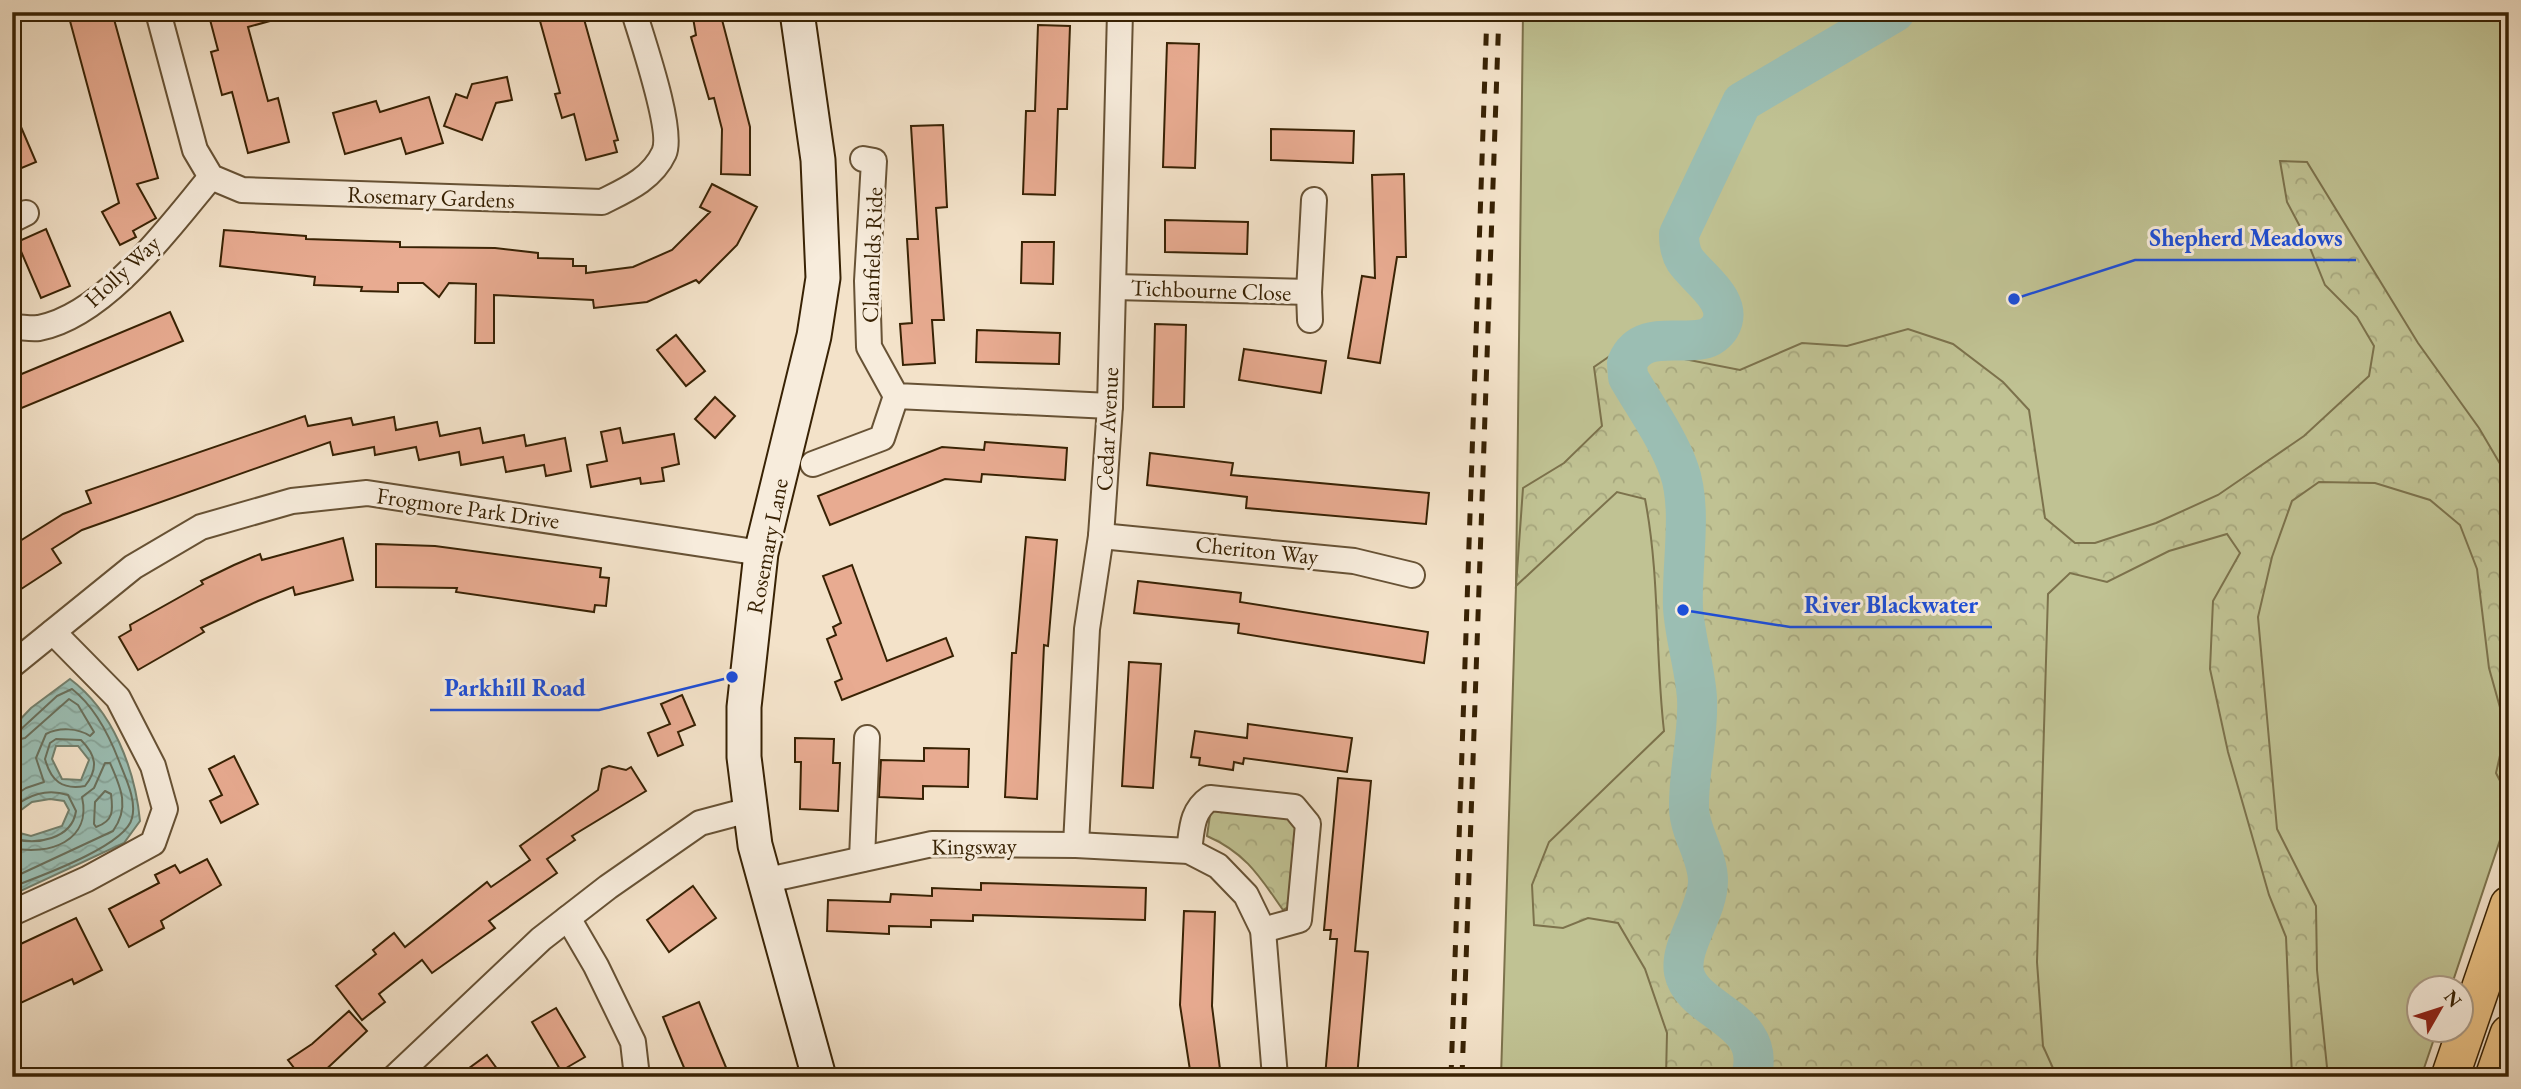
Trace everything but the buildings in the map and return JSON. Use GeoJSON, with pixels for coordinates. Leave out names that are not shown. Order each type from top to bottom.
{"type":"FeatureCollection","features":[{"type":"Feature","properties":{"kind":"main road"},"geometry":{"type":"LineString","coordinates":[[2450,1077],[2509,905]]}},
{"type":"Feature","properties":{"kind":"main road"},"geometry":{"type":"LineString","coordinates":[[2494,1077],[2509,1034]]}},
{"type":"Feature","properties":{"kind":"street"},"geometry":{"type":"LineString","coordinates":[[158,12],[195,150],[211,177]]}},
{"type":"Feature","properties":{"kind":"street","name":"Rosemary Gardens"},"geometry":{"type":"LineString","coordinates":[[211,177],[242,190],[602,202],[641,182],[665,152],[664,120],[634,12]]}},
{"type":"Feature","properties":{"kind":"street","name":"Rosemary Lane"},"geometry":{"type":"LineString","coordinates":[[797,12],[818,160],[823,278],[814,336],[761,553],[744,707],[749,810],[763,881],[807,1025],[819,1077]]}},
{"type":"Feature","properties":{"kind":"street","name":"Cedar Avenue"},"geometry":{"type":"LineString","coordinates":[[1076,845],[1087,629],[1101,536],[1110,406],[1119,12]]}},
{"type":"Feature","properties":{"kind":"street","name":"Clanfields Ride"},"geometry":{"type":"LineString","coordinates":[[863,159],[874,161],[875,181],[867,281],[869,347],[896,396]]}},
{"type":"Feature","properties":{"kind":"street","name":"Holly Way"},"geometry":{"type":"LineString","coordinates":[[12,327],[39,328],[76,313],[109,288],[157,240],[211,177]]}},
{"type":"Feature","properties":{"kind":"street","name":"Tichbourne Close"},"geometry":{"type":"LineString","coordinates":[[1310,320],[1314,200]]}},
{"type":"Feature","properties":{"kind":"street","name":"Tichbourne Close"},"geometry":{"type":"LineString","coordinates":[[1114,287],[1309,292]]}},
{"type":"Feature","properties":{"kind":"street"},"geometry":{"type":"LineString","coordinates":[[813,464],[882,438],[896,396],[1110,406]]}},
{"type":"Feature","properties":{"kind":"street","name":"Frogmore Park Drive"},"geometry":{"type":"LineString","coordinates":[[12,665],[133,567],[201,527],[292,502],[367,493],[761,553]]}},
{"type":"Feature","properties":{"kind":"street","name":"Cheriton Way"},"geometry":{"type":"LineString","coordinates":[[1101,536],[1354,561],[1412,575]]}},
{"type":"Feature","properties":{"kind":"street"},"geometry":{"type":"LineString","coordinates":[[12,913],[87,879],[153,843],[165,809],[153,766],[118,698],[53,632]]}},
{"type":"Feature","properties":{"kind":"street"},"geometry":{"type":"LineString","coordinates":[[862,859],[867,737]]}},
{"type":"Feature","properties":{"kind":"street"},"geometry":{"type":"LineString","coordinates":[[1189,851],[1196,813],[1199,806],[1210,798],[1294,807],[1308,824],[1299,920],[1263,930]]}},
{"type":"Feature","properties":{"kind":"street"},"geometry":{"type":"LineString","coordinates":[[395,1077],[541,939],[568,918],[700,823],[749,810]]}},
{"type":"Feature","properties":{"kind":"street","name":"Kingsway"},"geometry":{"type":"LineString","coordinates":[[763,881],[932,844],[1076,845],[1189,851],[1217,866],[1246,895],[1263,930],[1275,1077]]}},
{"type":"Feature","properties":{"kind":"street"},"geometry":{"type":"LineString","coordinates":[[568,918],[596,966],[633,1042],[636,1076]]}},
{"type":"Feature","properties":{"kind":"green space"},"geometry":{"type":"Polygon","coordinates":[[[1523,12],[2509,12],[2509,813],[2455,974],[2406,974],[2406,1044],[2432,1044],[2421,1077],[1501,1077],[1516,586],[1523,12]]]}},
{"type":"Feature","properties":{"kind":"green space"},"geometry":{"type":"Polygon","coordinates":[[[2280,161],[2307,162],[2418,343],[2479,428],[2509,479],[2509,798],[2496,773],[2506,729],[2489,668],[2477,569],[2460,525],[2430,500],[2375,483],[2319,482],[2292,501],[2272,557],[2258,617],[2277,829],[2316,906],[2317,970],[2328,1077],[2292,1077],[2286,937],[2269,895],[2228,752],[2210,669],[2213,601],[2240,553],[2227,534],[2169,551],[2107,582],[2070,573],[2048,594],[2037,962],[2043,1046],[2057,1077],[1666,1077],[1667,1033],[1645,969],[1618,923],[1588,918],[1563,928],[1534,925],[1532,885],[1549,842],[1664,731],[1653,557],[1645,499],[1617,492],[1516,586],[1523,488],[1564,463],[1602,426],[1594,367],[1623,347],[1740,370],[1802,343],[1847,346],[1908,329],[1953,344],[2003,382],[2029,410],[2045,518],[2075,543],[2095,543],[2156,523],[2218,495],[2304,436],[2369,376],[2374,346],[2357,317],[2325,285],[2306,238],[2287,202],[2280,161]]]}},
{"type":"Feature","properties":{"kind":"green space"},"geometry":{"type":"Polygon","coordinates":[[[1211,808],[1284,814],[1299,825],[1293,904],[1283,910],[1242,858],[1207,836],[1211,808]]]}},
{"type":"Feature","properties":{"kind":"water"},"geometry":{"type":"Polygon","coordinates":[[[70,679],[85,692],[110,724],[119,742],[133,781],[140,821],[124,843],[12,895],[12,728],[31,708],[70,679]],[[56,746],[52,759],[62,779],[81,780],[89,760],[78,746],[56,746]],[[50,799],[32,802],[17,813],[16,832],[31,836],[62,826],[69,810],[64,801],[50,799]]]}},
{"type":"Feature","properties":{"kind":"waterway"},"geometry":{"type":"LineString","coordinates":[[1751,1077],[1754,1057],[1749,1041],[1740,1029],[1700,997],[1690,986],[1684,972],[1686,951],[1704,904],[1708,881],[1689,809],[1697,712],[1696,687],[1683,608],[1685,502],[1675,459],[1628,377],[1627,363],[1633,353],[1650,342],[1703,339],[1720,327],[1723,308],[1713,291],[1685,260],[1679,234],[1742,102],[1895,12]]}},
{"type":"Feature","properties":{"kind":"railway"},"geometry":{"type":"LineString","coordinates":[[1451,1077],[1487,12]]}},
{"type":"Feature","properties":{"kind":"railway"},"geometry":{"type":"LineString","coordinates":[[1462,1077],[1499,12]]}},
{"type":"Feature","properties":{"kind":"place","name":"Shepherd Meadows"},"geometry":{"type":"Point","coordinates":[2014,299]}},
{"type":"Feature","properties":{"kind":"place","name":"River Blackwater"},"geometry":{"type":"Point","coordinates":[1683,610]}},
{"type":"Feature","properties":{"kind":"place","name":"Parkhill Road"},"geometry":{"type":"Point","coordinates":[732,677]}}]}
